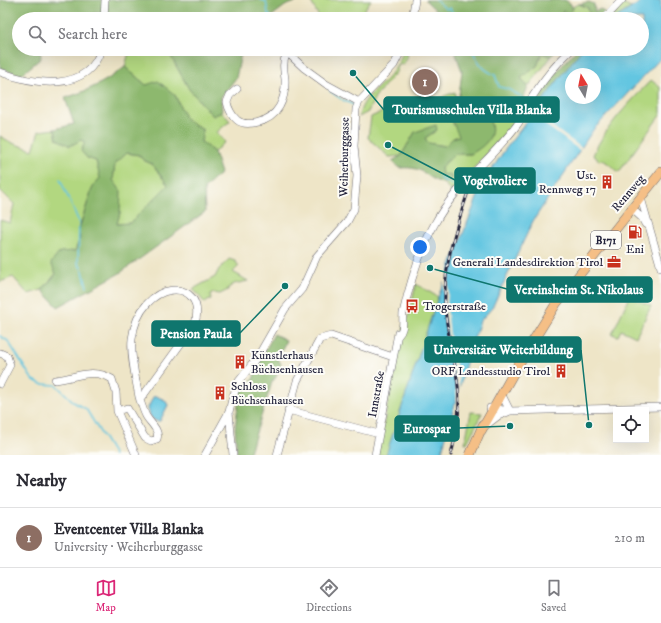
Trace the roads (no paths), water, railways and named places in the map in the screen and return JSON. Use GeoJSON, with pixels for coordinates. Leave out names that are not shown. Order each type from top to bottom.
{"type":"FeatureCollection","features":[{"type":"Feature","properties":{"kind":"main road","name":"Rennweg"},"geometry":{"type":"LineString","coordinates":[[470,455],[492,408],[556,304],[661,172]]}},
{"type":"Feature","properties":{"kind":"street"},"geometry":{"type":"LineString","coordinates":[[104,12],[105,0]]}},
{"type":"Feature","properties":{"kind":"street"},"geometry":{"type":"LineString","coordinates":[[413,12],[415,0]]}},
{"type":"Feature","properties":{"kind":"street"},"geometry":{"type":"LineString","coordinates":[[611,12],[622,0]]}},
{"type":"Feature","properties":{"kind":"street"},"geometry":{"type":"LineString","coordinates":[[0,72],[34,82],[71,80],[83,74],[92,67],[98,56]]}},
{"type":"Feature","properties":{"kind":"street"},"geometry":{"type":"LineString","coordinates":[[237,89],[230,96],[227,102],[230,112],[237,120],[251,124],[271,117],[278,110],[283,97],[285,81],[284,60],[286,56]]}},
{"type":"Feature","properties":{"kind":"street"},"geometry":{"type":"LineString","coordinates":[[291,56],[304,68],[326,84],[359,102]]}},
{"type":"Feature","properties":{"kind":"street","name":"Weiherburggasse"},"geometry":{"type":"LineString","coordinates":[[205,455],[229,412],[239,381],[257,358],[285,309],[302,288],[317,256],[347,222],[354,209],[357,176],[354,146],[356,109],[359,102],[394,65],[398,56]]}},
{"type":"Feature","properties":{"kind":"street","name":"Innstraße"},"geometry":{"type":"LineString","coordinates":[[375,455],[398,336],[398,327],[403,317],[408,292],[420,255],[434,224],[470,176],[518,124],[534,94],[555,65],[565,56]]}},
{"type":"Feature","properties":{"kind":"street"},"geometry":{"type":"LineString","coordinates":[[641,198],[649,231],[661,268]]}},
{"type":"Feature","properties":{"kind":"street"},"geometry":{"type":"LineString","coordinates":[[632,208],[642,218],[649,231]]}},
{"type":"Feature","properties":{"kind":"street"},"geometry":{"type":"LineString","coordinates":[[117,411],[127,408],[145,438],[149,441],[155,440],[158,434],[146,416],[140,400],[132,352],[132,340],[136,324],[147,302],[164,291],[179,290],[190,297],[196,305],[197,315],[195,324],[140,400]]}},
{"type":"Feature","properties":{"kind":"street"},"geometry":{"type":"LineString","coordinates":[[276,455],[297,381],[320,339],[331,336],[393,357]]}},
{"type":"Feature","properties":{"kind":"street"},"geometry":{"type":"LineString","coordinates":[[0,353],[6,356],[10,365],[0,384]]}},
{"type":"Feature","properties":{"kind":"street"},"geometry":{"type":"LineString","coordinates":[[55,380],[69,378],[88,372],[111,378],[114,382],[116,392],[117,411],[136,455]]}},
{"type":"Feature","properties":{"kind":"street"},"geometry":{"type":"LineString","coordinates":[[503,391],[510,411]]}},
{"type":"Feature","properties":{"kind":"street"},"geometry":{"type":"LineString","coordinates":[[492,408],[510,411],[661,407]]}},
{"type":"Feature","properties":{"kind":"street"},"geometry":{"type":"LineString","coordinates":[[288,410],[380,434]]}},
{"type":"Feature","properties":{"kind":"street"},"geometry":{"type":"LineString","coordinates":[[483,428],[498,416],[510,411]]}},
{"type":"Feature","properties":{"kind":"street","name":"Weiherburggasse"},"geometry":{"type":"LineString","coordinates":[[229,412],[234,455]]}},
{"type":"Feature","properties":{"kind":"water"},"geometry":{"type":"Polygon","coordinates":[[[644,0],[661,0],[661,58],[593,130],[533,221],[492,308],[480,321],[468,356],[441,455],[386,455],[438,297],[481,188],[487,185],[488,175],[504,151],[565,71],[565,104],[601,104],[601,68],[567,68],[577,56],[649,56],[649,12],[625,12],[644,0]]]}},
{"type":"Feature","properties":{"kind":"water"},"geometry":{"type":"Polygon","coordinates":[[[156,396],[165,400],[168,405],[160,421],[151,418],[148,408],[153,397],[156,396]]]}},
{"type":"Feature","properties":{"kind":"waterway"},"geometry":{"type":"LineString","coordinates":[[260,0],[266,1],[268,12]]}},
{"type":"Feature","properties":{"kind":"waterway"},"geometry":{"type":"LineString","coordinates":[[436,0],[446,9],[450,8],[452,12]]}},
{"type":"Feature","properties":{"kind":"waterway"},"geometry":{"type":"LineString","coordinates":[[475,56],[483,67],[495,75],[499,87],[508,89],[522,97]]}},
{"type":"Feature","properties":{"kind":"waterway"},"geometry":{"type":"LineString","coordinates":[[330,91],[341,99]]}},
{"type":"Feature","properties":{"kind":"waterway"},"geometry":{"type":"LineString","coordinates":[[343,100],[354,105]]}},
{"type":"Feature","properties":{"kind":"waterway"},"geometry":{"type":"LineString","coordinates":[[438,177],[453,185]]}},
{"type":"Feature","properties":{"kind":"waterway"},"geometry":{"type":"LineString","coordinates":[[60,179],[79,222],[78,263],[83,271],[87,287]]}},
{"type":"Feature","properties":{"kind":"waterway"},"geometry":{"type":"LineString","coordinates":[[0,336],[8,341],[32,379],[41,384],[56,385],[75,403],[86,409],[114,455]]}},
{"type":"Feature","properties":{"kind":"railway"},"geometry":{"type":"LineString","coordinates":[[451,455],[458,421],[459,395],[446,318],[445,293],[451,249],[468,192]]}},
{"type":"Feature","properties":{"kind":"place","name":"Tourismusschulen Villa Blanka"},"geometry":{"type":"Point","coordinates":[353,73]}},
{"type":"Feature","properties":{"kind":"place","name":"Eventcenter Villa Blanka"},"geometry":{"type":"Point","coordinates":[425,82]}},
{"type":"Feature","properties":{"kind":"place","name":"Vogelvoliere"},"geometry":{"type":"Point","coordinates":[388,145]}},
{"type":"Feature","properties":{"kind":"place","name":"Ust. Rennweg 17"},"geometry":{"type":"Point","coordinates":[607,182]}},
{"type":"Feature","properties":{"kind":"place","name":"Eni"},"geometry":{"type":"Point","coordinates":[635,232]}},
{"type":"Feature","properties":{"kind":"place","name":"Generali Landesdirektion Tirol"},"geometry":{"type":"Point","coordinates":[614,262]}},
{"type":"Feature","properties":{"kind":"place","name":"Vereinsheim St. Nikolaus"},"geometry":{"type":"Point","coordinates":[430,268]}},
{"type":"Feature","properties":{"kind":"place","name":"Pension Paula"},"geometry":{"type":"Point","coordinates":[285,286]}},
{"type":"Feature","properties":{"kind":"place","name":"Trogerstraße"},"geometry":{"type":"Point","coordinates":[412,306]}},
{"type":"Feature","properties":{"kind":"place","name":"Künstlerhaus Büchsenhausen"},"geometry":{"type":"Point","coordinates":[240,362]}},
{"type":"Feature","properties":{"kind":"place","name":"ORF Landesstudio Tirol"},"geometry":{"type":"Point","coordinates":[561,371]}},
{"type":"Feature","properties":{"kind":"place","name":"Schloss Büchsenhausen"},"geometry":{"type":"Point","coordinates":[220,393]}},
{"type":"Feature","properties":{"kind":"place","name":"Universitäre Weiterbildung"},"geometry":{"type":"Point","coordinates":[589,425]}},
{"type":"Feature","properties":{"kind":"place","name":"Eurospar"},"geometry":{"type":"Point","coordinates":[510,426]}}]}
